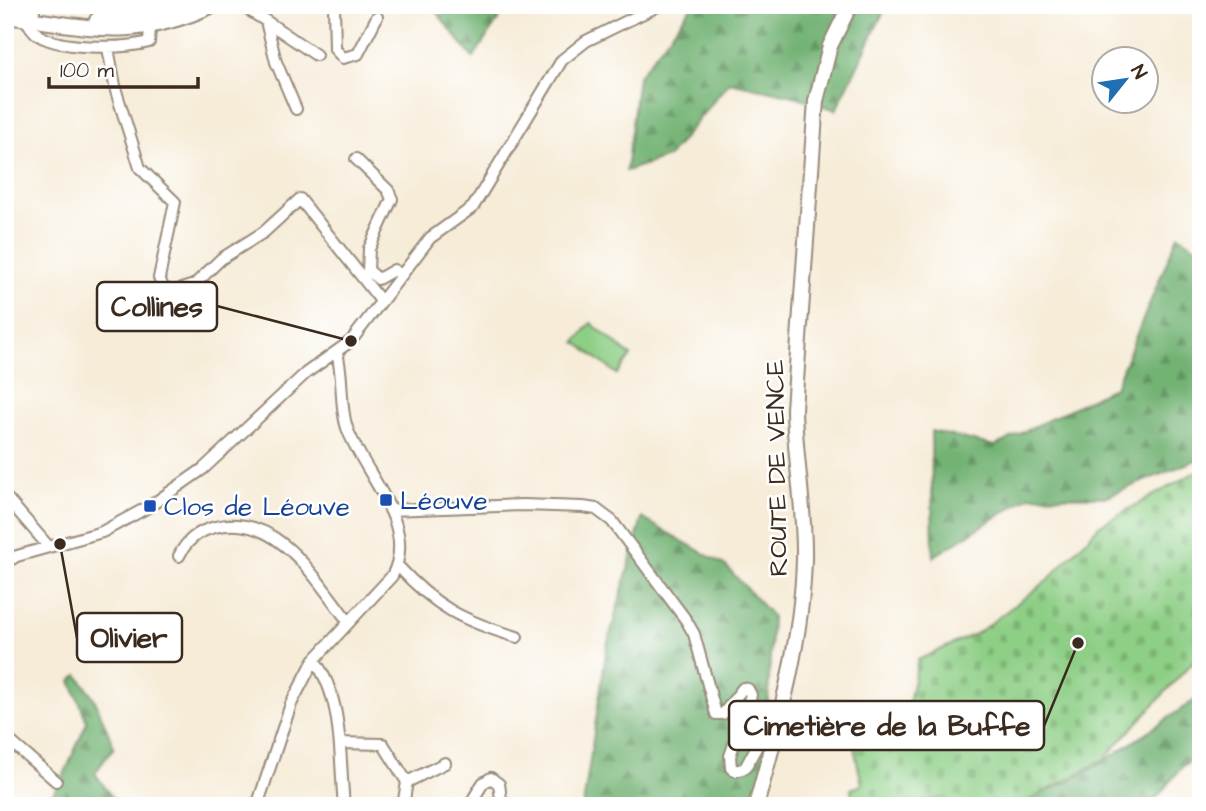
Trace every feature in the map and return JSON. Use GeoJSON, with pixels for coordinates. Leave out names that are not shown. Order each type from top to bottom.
{"type":"FeatureCollection","features":[{"type":"Feature","properties":{"kind":"main road"},"geometry":{"type":"LineString","coordinates":[[5,16],[121,31],[150,27],[213,5]]}},
{"type":"Feature","properties":{"kind":"main road","name":"ROUTE DE VENCE"},"geometry":{"type":"LineString","coordinates":[[756,806],[782,713],[803,580],[804,532],[795,449],[794,409],[813,128],[830,46],[850,5]]}},
{"type":"Feature","properties":{"kind":"main road"},"geometry":{"type":"LineString","coordinates":[[5,6],[113,21],[159,15],[185,7]]}},
{"type":"Feature","properties":{"kind":"street"},"geometry":{"type":"LineString","coordinates":[[242,5],[316,55]]}},
{"type":"Feature","properties":{"kind":"street"},"geometry":{"type":"LineString","coordinates":[[334,5],[335,49],[343,58],[358,54],[377,17]]}},
{"type":"Feature","properties":{"kind":"street"},"geometry":{"type":"LineString","coordinates":[[5,564],[102,532],[204,469],[306,373],[337,354],[430,238],[473,207],[562,60],[586,41],[660,5]]}},
{"type":"Feature","properties":{"kind":"street"},"geometry":{"type":"LineString","coordinates":[[150,27],[185,7]]}},
{"type":"Feature","properties":{"kind":"street"},"geometry":{"type":"LineString","coordinates":[[25,18],[34,32],[45,39],[108,48],[149,42],[150,27]]}},
{"type":"Feature","properties":{"kind":"street"},"geometry":{"type":"LineString","coordinates":[[113,21],[118,25],[142,24],[150,27]]}},
{"type":"Feature","properties":{"kind":"street"},"geometry":{"type":"LineString","coordinates":[[266,21],[276,62],[296,109]]}},
{"type":"Feature","properties":{"kind":"street"},"geometry":{"type":"LineString","coordinates":[[108,48],[116,91],[141,167],[175,202],[159,278],[163,287],[172,292],[194,285],[220,259],[264,232],[300,199],[382,301]]}},
{"type":"Feature","properties":{"kind":"street"},"geometry":{"type":"LineString","coordinates":[[356,159],[388,190],[392,199],[369,250],[368,270],[378,279],[394,270],[401,275]]}},
{"type":"Feature","properties":{"kind":"street"},"geometry":{"type":"LineString","coordinates":[[257,806],[291,704],[314,660],[391,576],[397,565],[399,551],[390,510],[347,428],[337,354]]}},
{"type":"Feature","properties":{"kind":"street"},"geometry":{"type":"LineString","coordinates":[[5,496],[50,547]]}},
{"type":"Feature","properties":{"kind":"street"},"geometry":{"type":"LineString","coordinates":[[390,510],[523,505],[596,509],[612,521],[686,620],[694,634],[716,714],[723,714],[743,688],[748,689],[751,695],[730,756],[731,768],[736,771],[746,768],[771,720],[782,713]]}},
{"type":"Feature","properties":{"kind":"street"},"geometry":{"type":"LineString","coordinates":[[179,556],[192,538],[207,529],[222,526],[254,527],[286,547],[348,621]]}},
{"type":"Feature","properties":{"kind":"street"},"geometry":{"type":"LineString","coordinates":[[397,565],[437,604],[459,618],[517,637]]}},
{"type":"Feature","properties":{"kind":"street"},"geometry":{"type":"LineString","coordinates":[[314,660],[329,686],[340,743],[344,805]]}},
{"type":"Feature","properties":{"kind":"street"},"geometry":{"type":"LineString","coordinates":[[5,743],[11,742],[56,781]]}},
{"type":"Feature","properties":{"kind":"street"},"geometry":{"type":"LineString","coordinates":[[340,743],[383,744],[407,782],[403,806]]}},
{"type":"Feature","properties":{"kind":"street"},"geometry":{"type":"LineString","coordinates":[[407,782],[445,762]]}},
{"type":"Feature","properties":{"kind":"street"},"geometry":{"type":"LineString","coordinates":[[468,806],[483,783],[491,778],[499,784],[502,806]]}},
{"type":"Feature","properties":{"kind":"green space"},"geometry":{"type":"Polygon","coordinates":[[[431,5],[508,5],[473,58],[431,5]]]}},
{"type":"Feature","properties":{"kind":"green space"},"geometry":{"type":"Polygon","coordinates":[[[693,5],[887,5],[836,110],[798,97],[729,82],[668,157],[626,171],[638,77],[693,5]]]}},
{"type":"Feature","properties":{"kind":"green space"},"geometry":{"type":"Polygon","coordinates":[[[1178,235],[1201,250],[1201,458],[1105,497],[1030,496],[933,557],[931,431],[995,446],[1115,387],[1178,235]]]}},
{"type":"Feature","properties":{"kind":"green space"},"geometry":{"type":"Polygon","coordinates":[[[591,323],[631,356],[617,374],[576,342],[591,323]]]}},
{"type":"Feature","properties":{"kind":"green space"},"geometry":{"type":"Polygon","coordinates":[[[1201,469],[1201,653],[1104,759],[1030,800],[1001,806],[952,806],[945,798],[908,804],[853,805],[851,789],[862,785],[854,747],[847,741],[840,716],[908,707],[918,660],[979,632],[1048,580],[1100,525],[1201,469]]]}},
{"type":"Feature","properties":{"kind":"green space"},"geometry":{"type":"Polygon","coordinates":[[[642,518],[726,566],[772,616],[765,765],[751,806],[583,806],[607,646],[642,518]]]}},
{"type":"Feature","properties":{"kind":"green space"},"geometry":{"type":"Polygon","coordinates":[[[78,675],[94,698],[114,747],[95,773],[118,806],[45,806],[64,775],[87,722],[71,681],[78,675]]]}},
{"type":"Feature","properties":{"kind":"green space"},"geometry":{"type":"Polygon","coordinates":[[[1201,696],[1201,752],[1183,766],[1150,806],[1001,806],[1028,799],[1080,775],[1201,696]]]}},
{"type":"Feature","properties":{"kind":"place","name":"Collines"},"geometry":{"type":"Point","coordinates":[351,341]}},
{"type":"Feature","properties":{"kind":"place","name":"Léouve"},"geometry":{"type":"Point","coordinates":[386,500]}},
{"type":"Feature","properties":{"kind":"place","name":"Clos de Léouve"},"geometry":{"type":"Point","coordinates":[150,506]}},
{"type":"Feature","properties":{"kind":"place","name":"Olivier"},"geometry":{"type":"Point","coordinates":[60,544]}},
{"type":"Feature","properties":{"kind":"place","name":"Cimetière de la Buffe"},"geometry":{"type":"Point","coordinates":[1078,643]}}]}
